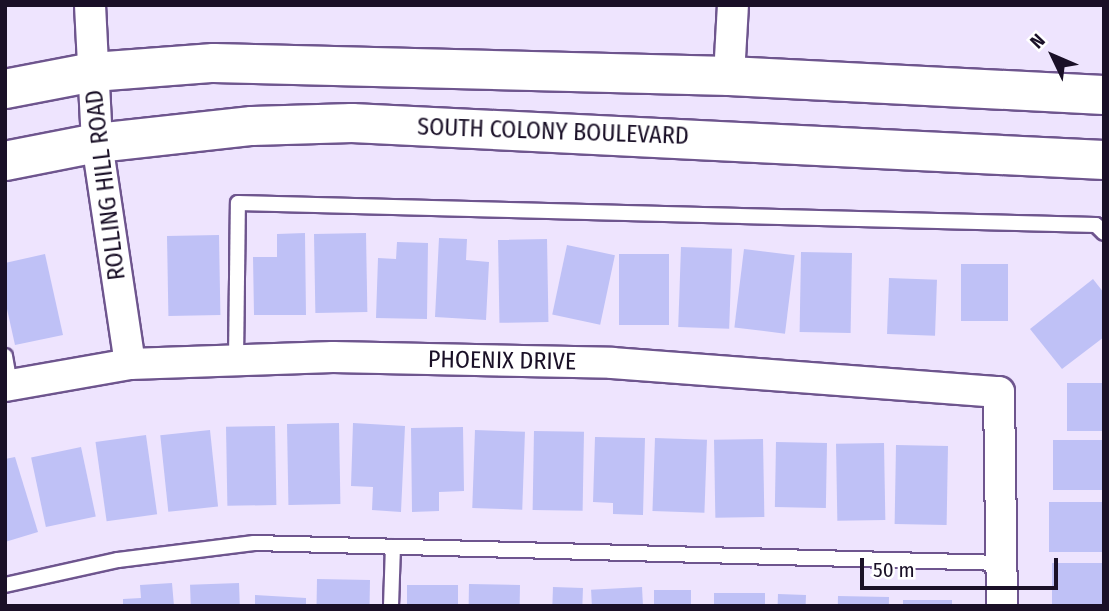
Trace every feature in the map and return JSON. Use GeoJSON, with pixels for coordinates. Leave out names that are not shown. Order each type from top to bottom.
{"type":"FeatureCollection","features":[{"type":"Feature","properties":{"kind":"main road"},"geometry":{"type":"LineString","coordinates":[[5,89],[93,72],[214,63],[382,64],[729,76],[1104,94]]}},
{"type":"Feature","properties":{"kind":"main road","name":"SOUTH COLONY BOULEVARD"},"geometry":{"type":"LineString","coordinates":[[5,161],[97,143],[262,125],[352,123],[1104,160]]}},
{"type":"Feature","properties":{"kind":"street","name":"ROLLING HILL ROAD"},"geometry":{"type":"LineString","coordinates":[[90,5],[97,143],[130,364]]}},
{"type":"Feature","properties":{"kind":"street"},"geometry":{"type":"LineString","coordinates":[[729,76],[733,5]]}},
{"type":"Feature","properties":{"kind":"street","name":"PHOENIX DRIVE"},"geometry":{"type":"LineString","coordinates":[[8,386],[130,364],[236,360],[612,363],[999,392],[1002,563]]}},
{"type":"Feature","properties":{"kind":"street"},"geometry":{"type":"LineString","coordinates":[[1002,563],[1002,606]]}},
{"type":"Feature","properties":{"kind":"lane"},"geometry":{"type":"LineString","coordinates":[[236,360],[238,203],[1096,225],[1104,233]]}},
{"type":"Feature","properties":{"kind":"lane"},"geometry":{"type":"LineString","coordinates":[[5,356],[8,386]]}},
{"type":"Feature","properties":{"kind":"lane"},"geometry":{"type":"LineString","coordinates":[[5,585],[118,560],[254,543],[1002,563]]}},
{"type":"Feature","properties":{"kind":"lane"},"geometry":{"type":"LineString","coordinates":[[391,606],[393,547]]}},
{"type":"Feature","properties":{"kind":"building"},"geometry":{"type":"Polygon","coordinates":[[[305,233],[306,315],[254,315],[253,257],[277,257],[277,234],[305,233]]]}},
{"type":"Feature","properties":{"kind":"building"},"geometry":{"type":"Polygon","coordinates":[[[366,233],[367,312],[315,313],[314,234],[366,233]]]}},
{"type":"Feature","properties":{"kind":"building"},"geometry":{"type":"Polygon","coordinates":[[[219,235],[220,315],[168,316],[167,236],[219,235]]]}},
{"type":"Feature","properties":{"kind":"building"},"geometry":{"type":"Polygon","coordinates":[[[439,238],[467,239],[466,260],[489,262],[486,320],[435,317],[439,238]]]}},
{"type":"Feature","properties":{"kind":"building"},"geometry":{"type":"Polygon","coordinates":[[[547,239],[548,322],[499,323],[498,240],[547,239]]]}},
{"type":"Feature","properties":{"kind":"building"},"geometry":{"type":"Polygon","coordinates":[[[397,242],[428,243],[427,319],[376,318],[378,258],[396,259],[397,242]]]}},
{"type":"Feature","properties":{"kind":"building"},"geometry":{"type":"Polygon","coordinates":[[[567,245],[615,255],[600,325],[552,314],[567,245]]]}},
{"type":"Feature","properties":{"kind":"building"},"geometry":{"type":"Polygon","coordinates":[[[681,247],[732,249],[729,329],[678,327],[681,247]]]}},
{"type":"Feature","properties":{"kind":"building"},"geometry":{"type":"Polygon","coordinates":[[[744,249],[795,255],[785,334],[734,327],[744,249]]]}},
{"type":"Feature","properties":{"kind":"building"},"geometry":{"type":"Polygon","coordinates":[[[801,252],[852,253],[851,333],[800,332],[801,252]]]}},
{"type":"Feature","properties":{"kind":"building"},"geometry":{"type":"Polygon","coordinates":[[[45,254],[63,335],[15,345],[5,300],[5,263],[45,254]]]}},
{"type":"Feature","properties":{"kind":"building"},"geometry":{"type":"Polygon","coordinates":[[[619,254],[669,254],[669,325],[619,325],[619,254]]]}},
{"type":"Feature","properties":{"kind":"building"},"geometry":{"type":"Polygon","coordinates":[[[961,264],[1008,264],[1008,321],[961,321],[961,264]]]}},
{"type":"Feature","properties":{"kind":"building"},"geometry":{"type":"Polygon","coordinates":[[[889,278],[937,280],[935,336],[887,334],[889,278]]]}},
{"type":"Feature","properties":{"kind":"building"},"geometry":{"type":"Polygon","coordinates":[[[1093,279],[1104,293],[1104,337],[1062,369],[1030,329],[1093,279]]]}},
{"type":"Feature","properties":{"kind":"building"},"geometry":{"type":"Polygon","coordinates":[[[1067,383],[1104,383],[1104,431],[1067,431],[1067,383]]]}},
{"type":"Feature","properties":{"kind":"building"},"geometry":{"type":"Polygon","coordinates":[[[339,423],[340,504],[288,505],[287,424],[339,423]]]}},
{"type":"Feature","properties":{"kind":"building"},"geometry":{"type":"Polygon","coordinates":[[[353,423],[405,426],[401,512],[372,510],[373,487],[351,486],[353,423]]]}},
{"type":"Feature","properties":{"kind":"building"},"geometry":{"type":"Polygon","coordinates":[[[275,426],[276,505],[227,506],[226,427],[275,426]]]}},
{"type":"Feature","properties":{"kind":"building"},"geometry":{"type":"Polygon","coordinates":[[[463,427],[464,491],[439,492],[439,511],[412,512],[411,428],[463,427]]]}},
{"type":"Feature","properties":{"kind":"building"},"geometry":{"type":"Polygon","coordinates":[[[210,430],[218,507],[168,512],[160,435],[210,430]]]}},
{"type":"Feature","properties":{"kind":"building"},"geometry":{"type":"Polygon","coordinates":[[[475,430],[525,432],[522,510],[472,508],[475,430]]]}},
{"type":"Feature","properties":{"kind":"building"},"geometry":{"type":"Polygon","coordinates":[[[534,431],[584,432],[583,511],[533,510],[534,431]]]}},
{"type":"Feature","properties":{"kind":"building"},"geometry":{"type":"Polygon","coordinates":[[[146,435],[157,514],[107,521],[95,442],[146,435]]]}},
{"type":"Feature","properties":{"kind":"building"},"geometry":{"type":"Polygon","coordinates":[[[595,437],[645,438],[643,515],[613,514],[613,503],[593,502],[595,437]]]}},
{"type":"Feature","properties":{"kind":"building"},"geometry":{"type":"Polygon","coordinates":[[[655,438],[707,440],[704,513],[652,511],[655,438]]]}},
{"type":"Feature","properties":{"kind":"building"},"geometry":{"type":"Polygon","coordinates":[[[763,439],[764,517],[715,518],[714,440],[763,439]]]}},
{"type":"Feature","properties":{"kind":"building"},"geometry":{"type":"Polygon","coordinates":[[[1053,440],[1104,440],[1104,490],[1053,490],[1053,440]]]}},
{"type":"Feature","properties":{"kind":"building"},"geometry":{"type":"Polygon","coordinates":[[[776,442],[827,443],[826,508],[775,507],[776,442]]]}},
{"type":"Feature","properties":{"kind":"building"},"geometry":{"type":"Polygon","coordinates":[[[884,443],[885,520],[837,521],[836,444],[884,443]]]}},
{"type":"Feature","properties":{"kind":"building"},"geometry":{"type":"Polygon","coordinates":[[[896,445],[948,446],[947,525],[895,524],[896,445]]]}},
{"type":"Feature","properties":{"kind":"building"},"geometry":{"type":"Polygon","coordinates":[[[81,447],[96,516],[46,527],[31,458],[81,447]]]}},
{"type":"Feature","properties":{"kind":"building"},"geometry":{"type":"Polygon","coordinates":[[[15,457],[38,532],[5,542],[5,459],[15,457]]]}},
{"type":"Feature","properties":{"kind":"building"},"geometry":{"type":"Polygon","coordinates":[[[1049,502],[1104,502],[1104,552],[1049,552],[1049,502]]]}},
{"type":"Feature","properties":{"kind":"building"},"geometry":{"type":"Polygon","coordinates":[[[1052,563],[1104,563],[1104,606],[1052,606],[1052,563]]]}},
{"type":"Feature","properties":{"kind":"building"},"geometry":{"type":"Polygon","coordinates":[[[317,579],[370,580],[370,606],[317,606],[317,579]]]}},
{"type":"Feature","properties":{"kind":"building"},"geometry":{"type":"Polygon","coordinates":[[[172,583],[174,606],[123,606],[123,599],[141,598],[140,585],[172,583]]]}},
{"type":"Feature","properties":{"kind":"building"},"geometry":{"type":"Polygon","coordinates":[[[239,583],[240,606],[191,606],[190,585],[239,583]]]}},
{"type":"Feature","properties":{"kind":"building"},"geometry":{"type":"Polygon","coordinates":[[[469,584],[520,585],[520,606],[469,606],[469,584]]]}},
{"type":"Feature","properties":{"kind":"building"},"geometry":{"type":"Polygon","coordinates":[[[407,585],[458,585],[458,606],[407,606],[407,585]]]}},
{"type":"Feature","properties":{"kind":"building"},"geometry":{"type":"Polygon","coordinates":[[[553,587],[583,588],[582,606],[552,606],[553,587]]]}},
{"type":"Feature","properties":{"kind":"building"},"geometry":{"type":"Polygon","coordinates":[[[642,587],[643,606],[592,606],[591,590],[642,587]]]}},
{"type":"Feature","properties":{"kind":"building"},"geometry":{"type":"Polygon","coordinates":[[[654,590],[691,590],[691,606],[654,606],[654,590]]]}},
{"type":"Feature","properties":{"kind":"building"},"geometry":{"type":"Polygon","coordinates":[[[714,593],[765,593],[765,606],[714,606],[714,593]]]}},
{"type":"Feature","properties":{"kind":"building"},"geometry":{"type":"Polygon","coordinates":[[[778,594],[806,595],[806,606],[778,606],[778,594]]]}},
{"type":"Feature","properties":{"kind":"building"},"geometry":{"type":"Polygon","coordinates":[[[255,595],[306,598],[306,606],[255,606],[255,595]]]}},
{"type":"Feature","properties":{"kind":"building"},"geometry":{"type":"Polygon","coordinates":[[[838,596],[889,597],[889,606],[838,606],[838,596]]]}},
{"type":"Feature","properties":{"kind":"building"},"geometry":{"type":"Polygon","coordinates":[[[903,600],[952,600],[952,606],[903,606],[903,600]]]}}]}
